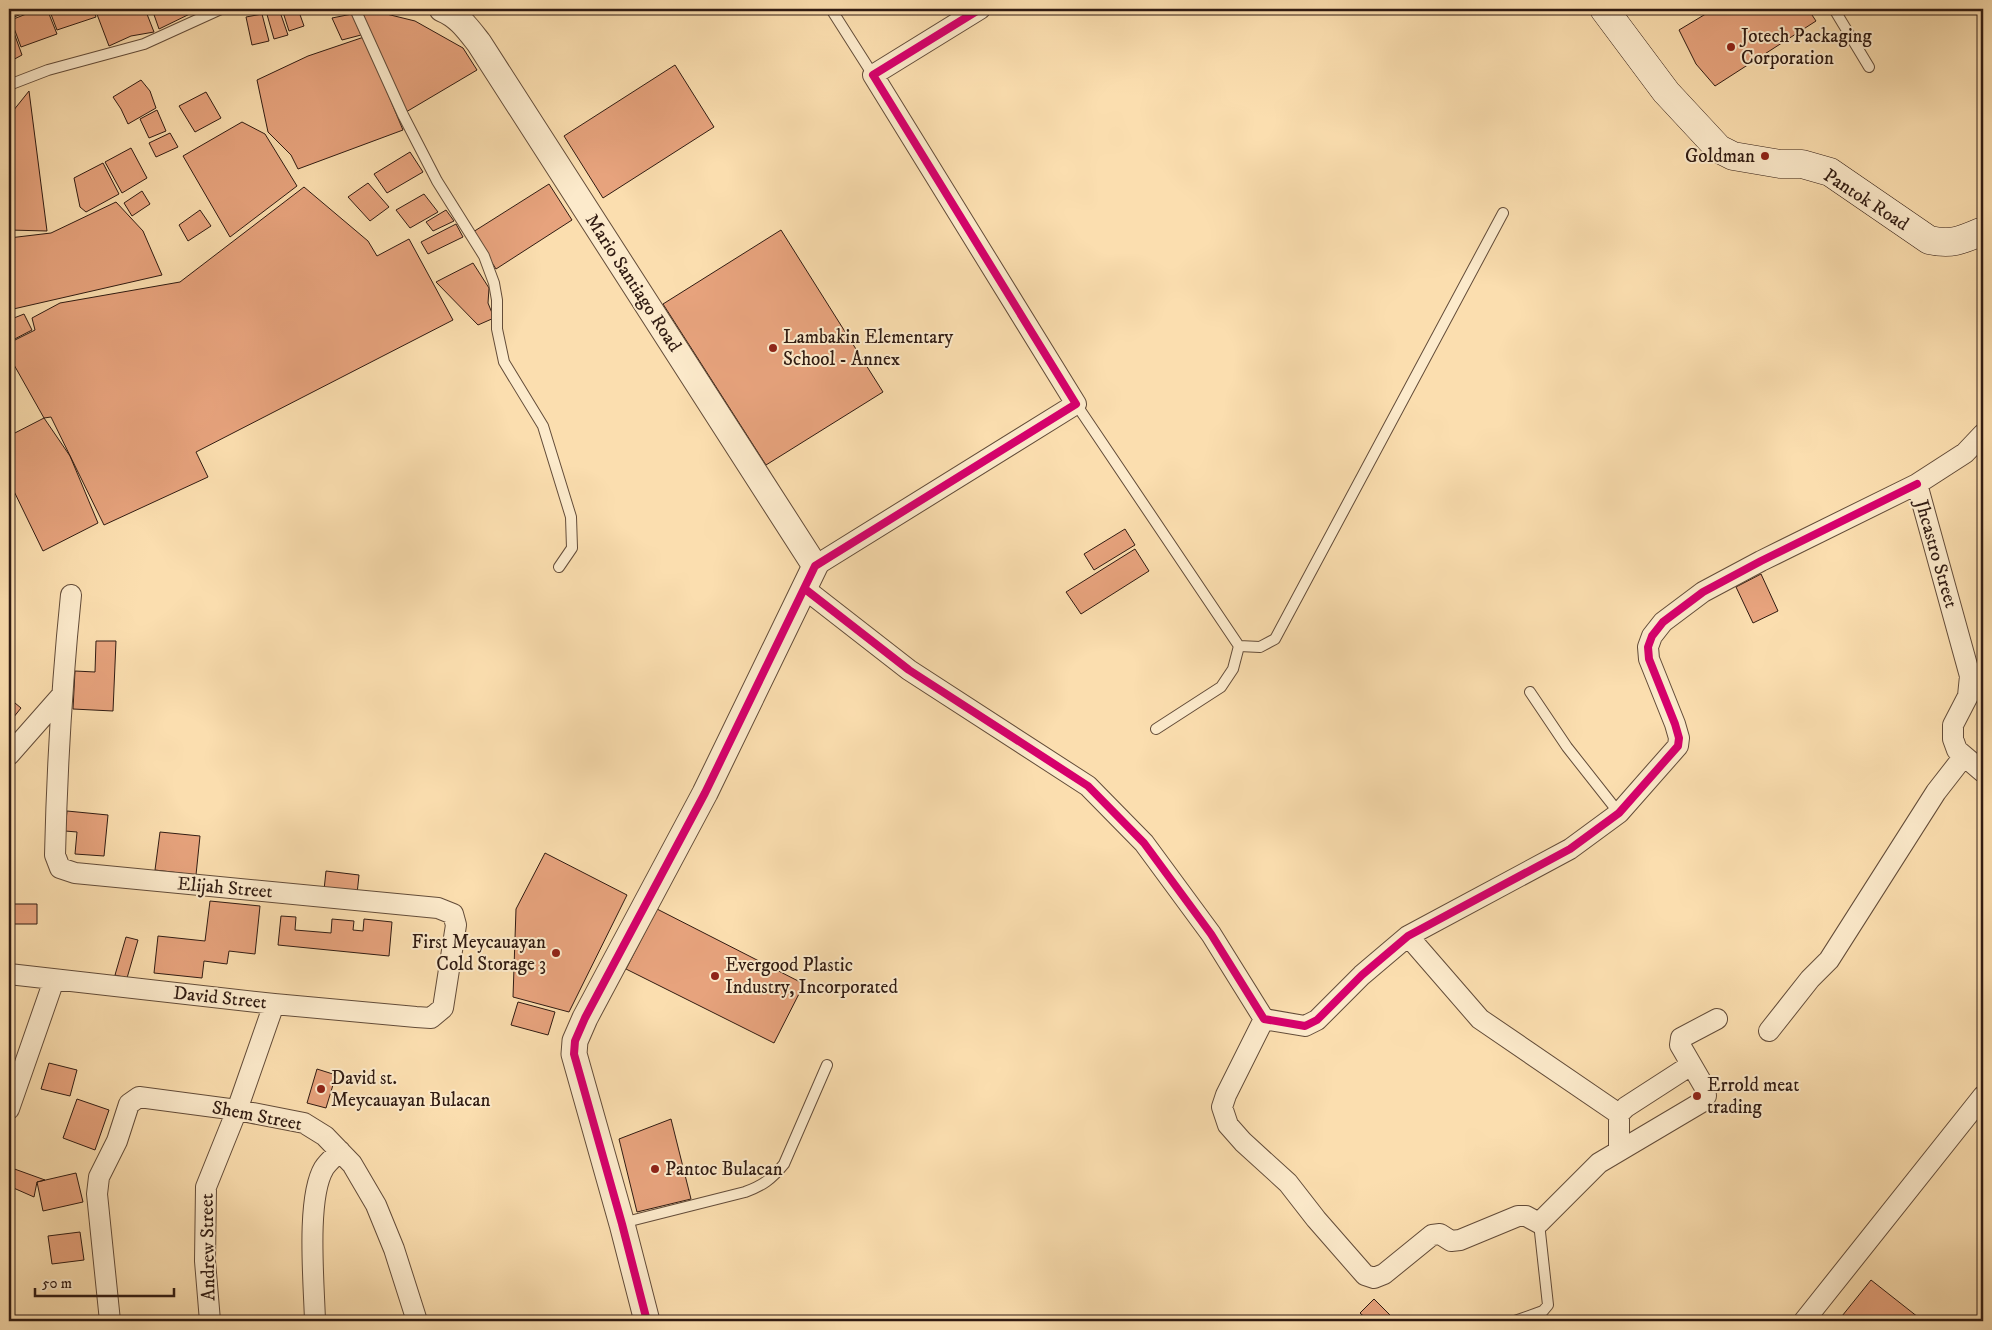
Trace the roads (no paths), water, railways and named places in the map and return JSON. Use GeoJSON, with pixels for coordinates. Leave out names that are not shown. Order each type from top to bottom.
{"type":"FeatureCollection","features":[{"type":"Feature","properties":{"kind":"main road","name":"Pantok Road"},"geometry":{"type":"LineString","coordinates":[[1604,9],[1666,92],[1719,149],[1733,156],[1780,164],[1802,164],[1830,172],[1929,240],[1948,243],[1958,242],[1983,231]]}},
{"type":"Feature","properties":{"kind":"street","name":"Mario Santiago Road"},"geometry":{"type":"LineString","coordinates":[[442,9],[453,13],[468,28],[479,43],[815,566]]}},
{"type":"Feature","properties":{"kind":"street"},"geometry":{"type":"LineString","coordinates":[[647,1321],[574,1054],[575,1041],[585,1018],[705,793],[815,566],[1076,404],[873,75],[980,9]]}},
{"type":"Feature","properties":{"kind":"street","name":"Jhcastro Street"},"geometry":{"type":"LineString","coordinates":[[1964,756],[1957,750],[1952,733],[1953,724],[1968,696],[1970,676],[1916,484],[1965,453],[1983,434]]}},
{"type":"Feature","properties":{"kind":"street"},"geometry":{"type":"LineString","coordinates":[[805,589],[908,670],[1088,786],[1144,843],[1211,934],[1264,1019],[1305,1026],[1317,1020],[1362,975],[1408,936],[1570,849],[1620,813],[1678,746],[1679,738],[1675,724],[1648,647],[1652,636],[1662,622],[1704,592],[1760,560],[1916,484]]}},
{"type":"Feature","properties":{"kind":"street","name":"Elijah Street"},"geometry":{"type":"LineString","coordinates":[[71,595],[61,696],[55,856],[60,868],[75,873],[438,908],[453,914],[456,925],[443,1008],[431,1018]]}},
{"type":"Feature","properties":{"kind":"street"},"geometry":{"type":"LineString","coordinates":[[9,755],[61,696]]}},
{"type":"Feature","properties":{"kind":"street"},"geometry":{"type":"LineString","coordinates":[[1769,1030],[1810,979],[1829,960],[1936,792],[1964,756],[1983,772]]}},
{"type":"Feature","properties":{"kind":"street"},"geometry":{"type":"LineString","coordinates":[[1408,936],[1480,1019],[1619,1114]]}},
{"type":"Feature","properties":{"kind":"street","name":"David Street"},"geometry":{"type":"LineString","coordinates":[[9,974],[274,1004],[431,1018]]}},
{"type":"Feature","properties":{"kind":"street"},"geometry":{"type":"LineString","coordinates":[[9,1108],[54,980]]}},
{"type":"Feature","properties":{"kind":"street","name":"Andrew Street"},"geometry":{"type":"LineString","coordinates":[[210,1321],[205,1261],[206,1187],[237,1110],[274,1004]]}},
{"type":"Feature","properties":{"kind":"street"},"geometry":{"type":"LineString","coordinates":[[1264,1019],[1226,1095],[1222,1107],[1223,1115],[1228,1125],[1243,1142],[1288,1183],[1316,1219],[1365,1275],[1374,1278],[1384,1274],[1432,1235],[1440,1234],[1451,1241],[1460,1240],[1518,1216],[1526,1216],[1539,1223],[1599,1163],[1702,1102],[1706,1096],[1705,1088],[1680,1044],[1682,1038],[1717,1019]]}},
{"type":"Feature","properties":{"kind":"street"},"geometry":{"type":"LineString","coordinates":[[1619,1152],[1619,1114],[1626,1107],[1691,1064]]}},
{"type":"Feature","properties":{"kind":"street"},"geometry":{"type":"LineString","coordinates":[[1804,1321],[1983,1096]]}},
{"type":"Feature","properties":{"kind":"street","name":"Shem Street"},"geometry":{"type":"LineString","coordinates":[[110,1321],[97,1194],[99,1177],[116,1141],[129,1104],[139,1097],[237,1110],[304,1123],[325,1136],[352,1164],[376,1205],[394,1249],[418,1321]]}},
{"type":"Feature","properties":{"kind":"street"},"geometry":{"type":"LineString","coordinates":[[315,1321],[313,1217],[316,1187],[325,1167],[340,1151]]}},
{"type":"Feature","properties":{"kind":"lane"},"geometry":{"type":"LineString","coordinates":[[9,85],[48,70],[144,44],[220,9]]}},
{"type":"Feature","properties":{"kind":"lane"},"geometry":{"type":"LineString","coordinates":[[355,9],[403,115],[437,180],[484,256],[494,283],[497,300],[497,329],[504,362],[544,426],[571,517],[572,548],[559,566]]}},
{"type":"Feature","properties":{"kind":"lane"},"geometry":{"type":"LineString","coordinates":[[831,9],[873,75]]}},
{"type":"Feature","properties":{"kind":"lane"},"geometry":{"type":"LineString","coordinates":[[1834,9],[1869,67]]}},
{"type":"Feature","properties":{"kind":"lane"},"geometry":{"type":"LineString","coordinates":[[1239,646],[1260,647],[1275,639],[1503,213]]}},
{"type":"Feature","properties":{"kind":"lane"},"geometry":{"type":"LineString","coordinates":[[1076,404],[1239,646],[1233,669],[1221,688],[1156,730]]}},
{"type":"Feature","properties":{"kind":"lane"},"geometry":{"type":"LineString","coordinates":[[1530,692],[1567,746],[1620,813]]}},
{"type":"Feature","properties":{"kind":"lane"},"geometry":{"type":"LineString","coordinates":[[622,1224],[744,1192],[761,1186],[774,1178],[784,1164],[827,1065]]}},
{"type":"Feature","properties":{"kind":"lane"},"geometry":{"type":"LineString","coordinates":[[1515,1321],[1543,1311],[1548,1305],[1539,1223]]}},
{"type":"Feature","properties":{"kind":"place","name":"Jotech Packaging Corporation"},"geometry":{"type":"Point","coordinates":[1731,47]}},
{"type":"Feature","properties":{"kind":"place","name":"Goldman"},"geometry":{"type":"Point","coordinates":[1765,156]}},
{"type":"Feature","properties":{"kind":"place","name":"Lambakin Elementary School - Annex"},"geometry":{"type":"Point","coordinates":[773,348]}},
{"type":"Feature","properties":{"kind":"place","name":"First Meycauayan Cold Storage 3"},"geometry":{"type":"Point","coordinates":[556,953]}},
{"type":"Feature","properties":{"kind":"place","name":"Evergood Plastic Industry, Incorporated"},"geometry":{"type":"Point","coordinates":[715,976]}},
{"type":"Feature","properties":{"kind":"place","name":"David st. Meycauayan Bulacan"},"geometry":{"type":"Point","coordinates":[321,1089]}},
{"type":"Feature","properties":{"kind":"place","name":"Errold meat trading"},"geometry":{"type":"Point","coordinates":[1697,1096]}},
{"type":"Feature","properties":{"kind":"place","name":"Pantoc Bulacan"},"geometry":{"type":"Point","coordinates":[655,1169]}}]}
